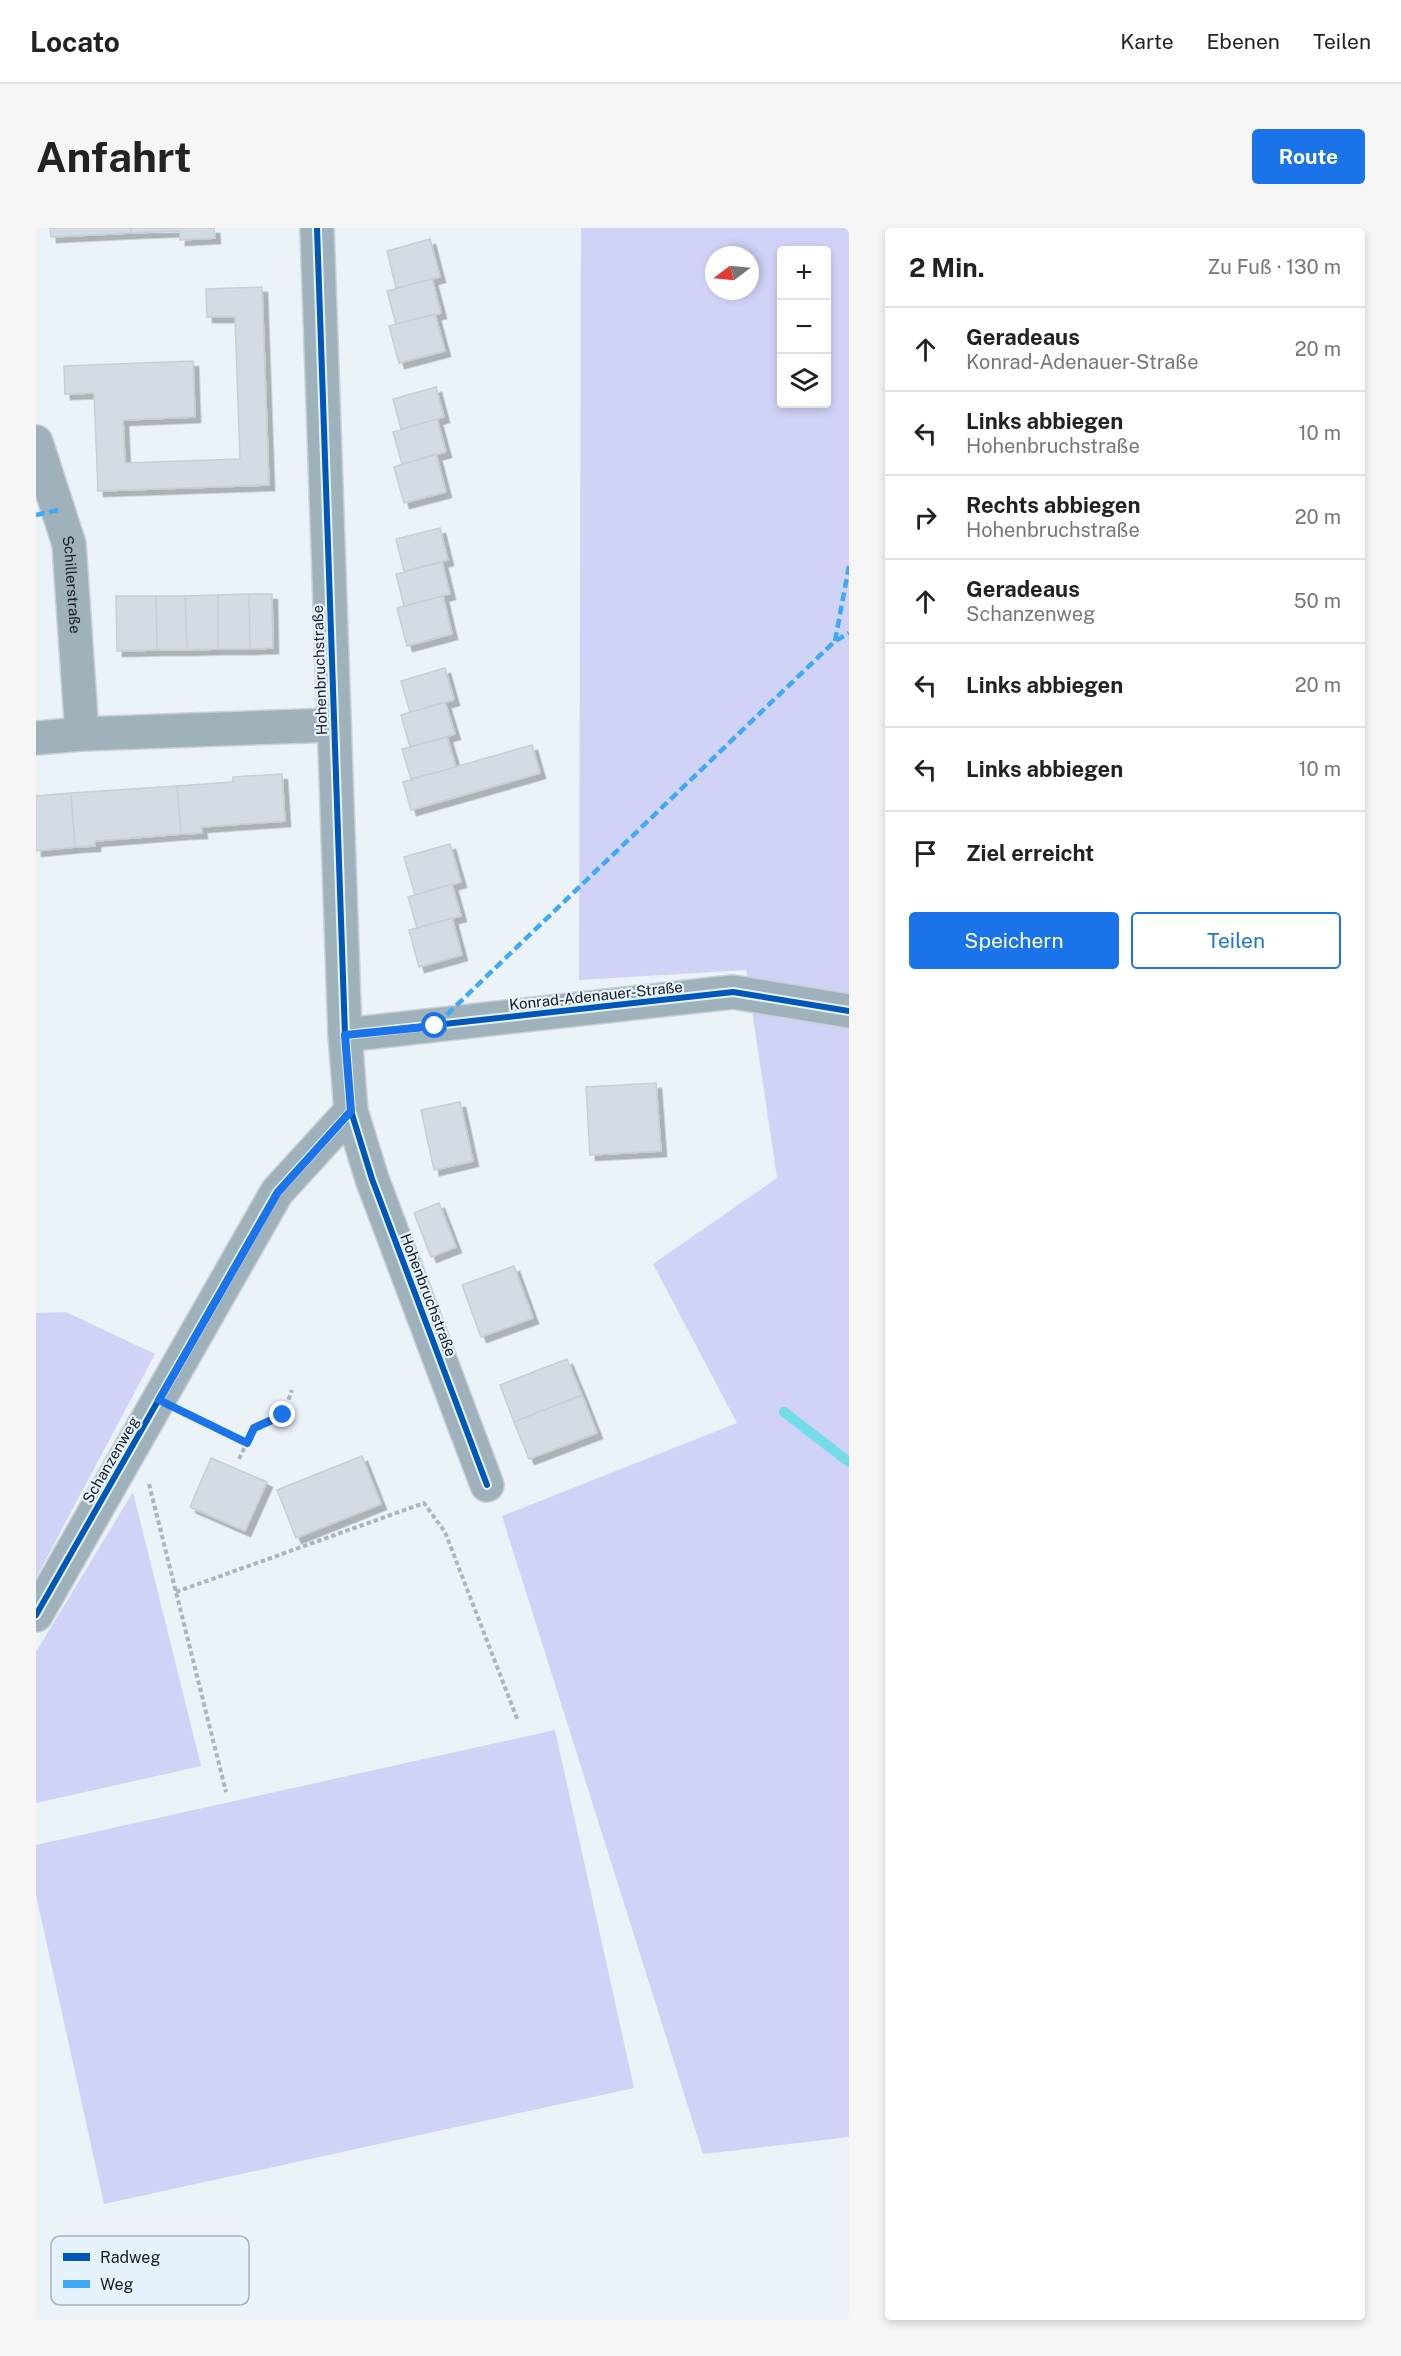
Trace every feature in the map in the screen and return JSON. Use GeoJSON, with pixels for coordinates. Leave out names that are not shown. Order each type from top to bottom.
{"type":"FeatureCollection","features":[{"type":"Feature","properties":{"kind":"street","name":"Hohenbruchstraße"},"geometry":{"type":"LineString","coordinates":[[317,228],[345,1035],[351,1111],[372,1179],[487,1485]]}},
{"type":"Feature","properties":{"kind":"street","name":"Schillerstraße"},"geometry":{"type":"LineString","coordinates":[[36,442],[69,544],[82,734]]}},
{"type":"Feature","properties":{"kind":"street"},"geometry":{"type":"LineString","coordinates":[[36,738],[82,734],[334,725]]}},
{"type":"Feature","properties":{"kind":"street","name":"Konrad-Adenauer-Straße"},"geometry":{"type":"LineString","coordinates":[[345,1035],[733,992],[849,1011]]}},
{"type":"Feature","properties":{"kind":"street","name":"Schanzenweg"},"geometry":{"type":"LineString","coordinates":[[36,1615],[278,1192],[351,1111]]}},
{"type":"Feature","properties":{"kind":"path"},"geometry":{"type":"LineString","coordinates":[[239,1459],[254,1428],[283,1415],[292,1390]]}},
{"type":"Feature","properties":{"kind":"path"},"geometry":{"type":"LineString","coordinates":[[159,1400],[247,1443]]}},
{"type":"Feature","properties":{"kind":"path"},"geometry":{"type":"LineString","coordinates":[[138,1437],[226,1792]]}},
{"type":"Feature","properties":{"kind":"path"},"geometry":{"type":"LineString","coordinates":[[176,1592],[424,1503],[444,1532],[518,1721]]}},
{"type":"Feature","properties":{"kind":"shaded area"},"geometry":{"type":"Polygon","coordinates":[[[581,228],[849,228],[849,2137],[703,2154],[502,1516],[737,1423],[653,1264],[777,1178],[746,970],[579,980],[581,228]]]}},
{"type":"Feature","properties":{"kind":"shaded area"},"geometry":{"type":"Polygon","coordinates":[[[66,1312],[155,1354],[36,1578],[36,1313],[66,1312]]]}},
{"type":"Feature","properties":{"kind":"shaded area"},"geometry":{"type":"Polygon","coordinates":[[[133,1492],[201,1766],[36,1803],[36,1652],[133,1492]]]}},
{"type":"Feature","properties":{"kind":"shaded area"},"geometry":{"type":"Polygon","coordinates":[[[555,1730],[634,2088],[104,2204],[36,1895],[36,1845],[555,1730]]]}},
{"type":"Feature","properties":{"kind":"building"},"geometry":{"type":"Polygon","coordinates":[[[50,228],[131,228],[131,233],[51,237],[50,228]]]}},
{"type":"Feature","properties":{"kind":"building"},"geometry":{"type":"Polygon","coordinates":[[[131,228],[214,228],[215,238],[180,240],[180,231],[131,233],[131,228]]]}},
{"type":"Feature","properties":{"kind":"building"},"geometry":{"type":"Polygon","coordinates":[[[430,239],[440,277],[396,288],[387,251],[430,239]]]}},
{"type":"Feature","properties":{"kind":"building"},"geometry":{"type":"Polygon","coordinates":[[[432,279],[441,313],[396,324],[387,291],[432,279]]]}},
{"type":"Feature","properties":{"kind":"building"},"geometry":{"type":"Polygon","coordinates":[[[262,287],[269,485],[98,491],[94,393],[65,394],[64,366],[193,361],[195,417],[123,420],[125,463],[240,459],[235,317],[207,317],[206,289],[262,287]]]}},
{"type":"Feature","properties":{"kind":"building"},"geometry":{"type":"Polygon","coordinates":[[[435,314],[445,351],[399,363],[389,326],[435,314]]]}},
{"type":"Feature","properties":{"kind":"building"},"geometry":{"type":"Polygon","coordinates":[[[436,387],[444,417],[401,429],[393,399],[436,387]]]}},
{"type":"Feature","properties":{"kind":"building"},"geometry":{"type":"Polygon","coordinates":[[[437,419],[446,452],[402,464],[393,432],[437,419]]]}},
{"type":"Feature","properties":{"kind":"building"},"geometry":{"type":"Polygon","coordinates":[[[436,454],[446,492],[404,503],[394,467],[436,454]]]}},
{"type":"Feature","properties":{"kind":"building"},"geometry":{"type":"Polygon","coordinates":[[[440,528],[448,560],[404,571],[396,539],[440,528]]]}},
{"type":"Feature","properties":{"kind":"building"},"geometry":{"type":"Polygon","coordinates":[[[442,562],[450,594],[404,606],[396,574],[442,562]]]}},
{"type":"Feature","properties":{"kind":"building"},"geometry":{"type":"Polygon","coordinates":[[[249,594],[272,594],[273,648],[250,649],[249,594]]]}},
{"type":"Feature","properties":{"kind":"building"},"geometry":{"type":"Polygon","coordinates":[[[249,594],[250,649],[218,649],[218,595],[249,594]]]}},
{"type":"Feature","properties":{"kind":"building"},"geometry":{"type":"Polygon","coordinates":[[[218,595],[218,649],[187,650],[185,596],[218,595]]]}},
{"type":"Feature","properties":{"kind":"building"},"geometry":{"type":"Polygon","coordinates":[[[116,596],[156,596],[157,650],[117,651],[116,596]]]}},
{"type":"Feature","properties":{"kind":"building"},"geometry":{"type":"Polygon","coordinates":[[[156,596],[185,596],[187,650],[157,650],[156,596]]]}},
{"type":"Feature","properties":{"kind":"building"},"geometry":{"type":"Polygon","coordinates":[[[443,596],[452,634],[407,646],[397,608],[443,596]]]}},
{"type":"Feature","properties":{"kind":"building"},"geometry":{"type":"Polygon","coordinates":[[[445,668],[454,700],[410,712],[401,681],[445,668]]]}},
{"type":"Feature","properties":{"kind":"building"},"geometry":{"type":"Polygon","coordinates":[[[445,702],[455,734],[410,747],[401,715],[445,702]]]}},
{"type":"Feature","properties":{"kind":"building"},"geometry":{"type":"Polygon","coordinates":[[[447,737],[456,767],[411,779],[402,749],[447,737]]]}},
{"type":"Feature","properties":{"kind":"building"},"geometry":{"type":"Polygon","coordinates":[[[532,745],[540,773],[411,810],[403,782],[532,745]]]}},
{"type":"Feature","properties":{"kind":"building"},"geometry":{"type":"Polygon","coordinates":[[[282,774],[285,821],[201,827],[202,833],[181,834],[177,786],[233,782],[233,777],[282,774]]]}},
{"type":"Feature","properties":{"kind":"building"},"geometry":{"type":"Polygon","coordinates":[[[177,786],[181,834],[95,841],[95,846],[75,847],[71,793],[177,786]]]}},
{"type":"Feature","properties":{"kind":"building"},"geometry":{"type":"Polygon","coordinates":[[[71,793],[75,847],[36,851],[36,796],[71,793]]]}},
{"type":"Feature","properties":{"kind":"building"},"geometry":{"type":"Polygon","coordinates":[[[450,844],[461,882],[415,895],[404,857],[450,844]]]}},
{"type":"Feature","properties":{"kind":"building"},"geometry":{"type":"Polygon","coordinates":[[[452,884],[461,916],[417,928],[408,897],[452,884]]]}},
{"type":"Feature","properties":{"kind":"building"},"geometry":{"type":"Polygon","coordinates":[[[452,918],[462,955],[419,967],[409,930],[452,918]]]}},
{"type":"Feature","properties":{"kind":"building"},"geometry":{"type":"Polygon","coordinates":[[[656,1083],[661,1151],[590,1155],[586,1087],[656,1083]]]}},
{"type":"Feature","properties":{"kind":"building"},"geometry":{"type":"Polygon","coordinates":[[[460,1102],[473,1161],[434,1170],[421,1110],[460,1102]]]}},
{"type":"Feature","properties":{"kind":"building"},"geometry":{"type":"Polygon","coordinates":[[[439,1203],[456,1247],[431,1257],[414,1213],[439,1203]]]}},
{"type":"Feature","properties":{"kind":"building"},"geometry":{"type":"Polygon","coordinates":[[[514,1266],[533,1318],[481,1337],[462,1285],[514,1266]]]}},
{"type":"Feature","properties":{"kind":"building"},"geometry":{"type":"Polygon","coordinates":[[[567,1359],[582,1395],[514,1422],[500,1385],[567,1359]]]}},
{"type":"Feature","properties":{"kind":"building"},"geometry":{"type":"Polygon","coordinates":[[[582,1395],[597,1433],[529,1459],[514,1422],[582,1395]]]}},
{"type":"Feature","properties":{"kind":"building"},"geometry":{"type":"Polygon","coordinates":[[[362,1456],[381,1504],[296,1538],[277,1490],[362,1456]]]}},
{"type":"Feature","properties":{"kind":"building"},"geometry":{"type":"Polygon","coordinates":[[[211,1458],[267,1482],[245,1531],[190,1507],[211,1458]]]}},
{"type":"Feature","properties":{"kind":"waterway"},"geometry":{"type":"LineString","coordinates":[[784,1412],[849,1462]]}},
{"type":"Feature","properties":{"kind":"marked path"},"geometry":{"type":"LineString","coordinates":[[36,515],[58,510]]}},
{"type":"Feature","properties":{"kind":"marked path"},"geometry":{"type":"LineString","coordinates":[[835,641],[849,566]]}},
{"type":"Feature","properties":{"kind":"marked path"},"geometry":{"type":"LineString","coordinates":[[437,1024],[835,641],[849,633]]}},
{"type":"Feature","properties":{"kind":"cycle path"},"geometry":{"type":"LineString","coordinates":[[36,1615],[277,1192],[351,1111],[345,1035],[317,228]]}},
{"type":"Feature","properties":{"kind":"cycle path"},"geometry":{"type":"LineString","coordinates":[[345,1035],[733,992],[849,1011]]}},
{"type":"Feature","properties":{"kind":"cycle path"},"geometry":{"type":"LineString","coordinates":[[351,1111],[372,1179],[487,1485]]}},
{"type":"Feature","properties":{"kind":"route"},"geometry":{"type":"LineString","coordinates":[[283,1415],[254,1428],[247,1443],[159,1400],[278,1192],[351,1111],[345,1035],[435,1026]]}}]}
